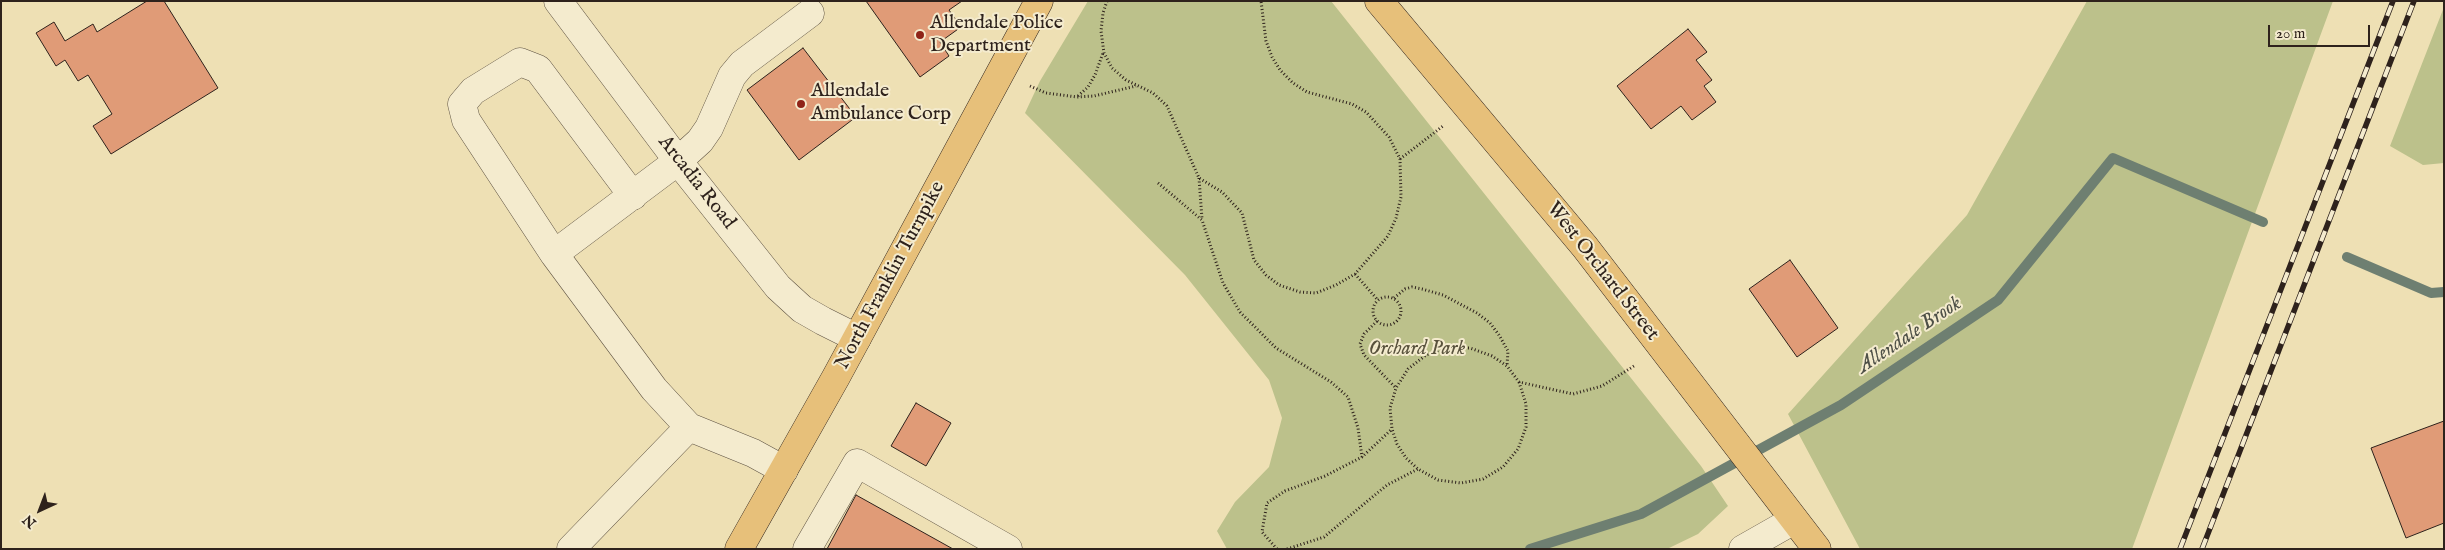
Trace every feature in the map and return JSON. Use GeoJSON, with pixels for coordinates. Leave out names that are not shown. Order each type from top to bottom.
{"type":"FeatureCollection","features":[{"type":"Feature","properties":{"kind":"main road","name":"North Franklin Turnpike"},"geometry":{"type":"LineString","coordinates":[[739,549],[858,338],[1039,1]]}},
{"type":"Feature","properties":{"kind":"main road","name":"West Orchard Street"},"geometry":{"type":"LineString","coordinates":[[1379,1],[1585,247],[1816,549]]}},
{"type":"Feature","properties":{"kind":"street","name":"Arcadia Road"},"geometry":{"type":"LineString","coordinates":[[558,1],[678,161],[778,287],[809,313],[858,338]]}},
{"type":"Feature","properties":{"kind":"street"},"geometry":{"type":"LineString","coordinates":[[554,254],[633,196],[700,141],[709,128],[732,76],[742,64],[810,14]]}},
{"type":"Feature","properties":{"kind":"street"},"geometry":{"type":"LineString","coordinates":[[633,196],[538,69],[520,62],[473,91],[462,104],[466,120],[554,254],[654,389],[689,427],[753,453],[784,470]]}},
{"type":"Feature","properties":{"kind":"street"},"geometry":{"type":"LineString","coordinates":[[571,549],[689,427]]}},
{"type":"Feature","properties":{"kind":"street"},"geometry":{"type":"LineString","coordinates":[[807,549],[857,463],[1008,549]]}},
{"type":"Feature","properties":{"kind":"street"},"geometry":{"type":"LineString","coordinates":[[1743,549],[1794,520]]}},
{"type":"Feature","properties":{"kind":"path"},"geometry":{"type":"LineString","coordinates":[[1107,1],[1103,13],[1101,31],[1104,53],[1112,68],[1126,80],[1153,93],[1167,106],[1199,178],[1202,220],[1223,283],[1240,312],[1276,348],[1331,382],[1348,397],[1358,428],[1362,456]]}},
{"type":"Feature","properties":{"kind":"path"},"geometry":{"type":"LineString","coordinates":[[1199,178],[1222,192],[1242,212],[1254,260],[1266,275],[1279,285],[1300,292],[1316,293],[1336,285],[1355,274],[1388,236],[1396,218],[1401,197],[1400,159],[1389,137],[1366,112],[1352,104],[1307,92],[1293,83],[1280,70],[1272,57],[1266,41],[1262,1]]}},
{"type":"Feature","properties":{"kind":"path"},"geometry":{"type":"LineString","coordinates":[[1077,97],[1088,87],[1104,53]]}},
{"type":"Feature","properties":{"kind":"path"},"geometry":{"type":"LineString","coordinates":[[1030,86],[1046,94],[1077,97],[1094,96],[1137,86]]}},
{"type":"Feature","properties":{"kind":"path"},"geometry":{"type":"LineString","coordinates":[[1400,159],[1444,126]]}},
{"type":"Feature","properties":{"kind":"path"},"geometry":{"type":"LineString","coordinates":[[1158,183],[1202,220]]}},
{"type":"Feature","properties":{"kind":"path"},"geometry":{"type":"LineString","coordinates":[[1355,274],[1378,299]]}},
{"type":"Feature","properties":{"kind":"path"},"geometry":{"type":"LineString","coordinates":[[1394,298],[1405,289],[1417,288],[1443,295],[1477,313],[1499,335],[1508,350],[1507,366]]}},
{"type":"Feature","properties":{"kind":"path"},"geometry":{"type":"LineString","coordinates":[[1386,296],[1394,298],[1400,304],[1401,312],[1398,319],[1392,324],[1384,325],[1377,321],[1373,314],[1373,306],[1378,299],[1386,296]]}},
{"type":"Feature","properties":{"kind":"path"},"geometry":{"type":"LineString","coordinates":[[1377,321],[1364,334],[1360,344],[1364,355],[1396,388]]}},
{"type":"Feature","properties":{"kind":"path"},"geometry":{"type":"LineString","coordinates":[[1448,347],[1470,348],[1492,356],[1507,366],[1518,382],[1526,404],[1526,427],[1518,449],[1503,466],[1484,479],[1461,483],[1438,480],[1418,469],[1406,458],[1397,444],[1392,429],[1390,408],[1396,388],[1408,369],[1426,355],[1448,347]]}},
{"type":"Feature","properties":{"kind":"path"},"geometry":{"type":"LineString","coordinates":[[1518,382],[1574,394],[1602,386],[1634,366]]}},
{"type":"Feature","properties":{"kind":"path"},"geometry":{"type":"LineString","coordinates":[[1278,549],[1262,532],[1267,503],[1285,491],[1325,476],[1362,456],[1392,429]]}},
{"type":"Feature","properties":{"kind":"path"},"geometry":{"type":"LineString","coordinates":[[1288,549],[1324,537],[1387,485],[1418,469]]}},
{"type":"Feature","properties":{"kind":"green space","name":"Orchard Park"},"geometry":{"type":"Polygon","coordinates":[[[1088,1],[1331,1],[1701,466],[1728,506],[1698,534],[1667,549],[1227,549],[1217,531],[1235,502],[1269,467],[1282,418],[1269,380],[1185,275],[1025,113],[1040,81],[1088,1]]]}},
{"type":"Feature","properties":{"kind":"green space"},"geometry":{"type":"Polygon","coordinates":[[[2087,1],[2333,1],[2132,549],[1860,549],[1788,414],[1967,215],[2087,1]]]}},
{"type":"Feature","properties":{"kind":"green space"},"geometry":{"type":"Polygon","coordinates":[[[2444,7],[2444,163],[2423,165],[2390,146],[2444,7]]]}},
{"type":"Feature","properties":{"kind":"building"},"geometry":{"type":"Polygon","coordinates":[[[147,1],[164,1],[218,88],[111,154],[93,126],[112,114],[88,75],[78,81],[65,60],[56,66],[36,33],[54,22],[65,41],[93,24],[97,32],[147,1]]]}},
{"type":"Feature","properties":{"kind":"building","name":"Allendale Police Department"},"geometry":{"type":"Polygon","coordinates":[[[866,1],[962,1],[949,10],[961,27],[940,42],[949,56],[920,77],[866,1]]]}},
{"type":"Feature","properties":{"kind":"building"},"geometry":{"type":"Polygon","coordinates":[[[1688,29],[1707,52],[1696,60],[1712,80],[1704,86],[1716,102],[1692,120],[1681,106],[1651,129],[1617,86],[1688,29]]]}},
{"type":"Feature","properties":{"kind":"building","name":"Allendale Ambulance Corp"},"geometry":{"type":"Polygon","coordinates":[[[803,48],[856,117],[799,160],[747,90],[803,48]]]}},
{"type":"Feature","properties":{"kind":"building"},"geometry":{"type":"Polygon","coordinates":[[[1790,260],[1838,328],[1797,357],[1749,289],[1790,260]]]}},
{"type":"Feature","properties":{"kind":"building"},"geometry":{"type":"Polygon","coordinates":[[[916,403],[951,423],[926,466],[891,446],[916,403]]]}},
{"type":"Feature","properties":{"kind":"building"},"geometry":{"type":"Polygon","coordinates":[[[2444,421],[2444,523],[2406,538],[2371,448],[2444,421]]]}},
{"type":"Feature","properties":{"kind":"building"},"geometry":{"type":"Polygon","coordinates":[[[856,495],[953,549],[827,549],[856,495]]]}},
{"type":"Feature","properties":{"kind":"waterway","name":"Allendale Brook"},"geometry":{"type":"LineString","coordinates":[[1530,549],[1641,514],[1841,405],[1998,300],[2113,158],[2263,222]]}},
{"type":"Feature","properties":{"kind":"waterway","name":"Allendale Brook"},"geometry":{"type":"LineString","coordinates":[[2347,257],[2431,293],[2444,292]]}},
{"type":"Feature","properties":{"kind":"railway"},"geometry":{"type":"LineString","coordinates":[[2180,549],[2393,1]]}},
{"type":"Feature","properties":{"kind":"railway"},"geometry":{"type":"LineString","coordinates":[[2202,549],[2414,1]]}},
{"type":"Feature","properties":{"kind":"place","name":"Allendale Police Department"},"geometry":{"type":"Point","coordinates":[920,35]}},
{"type":"Feature","properties":{"kind":"place","name":"Allendale Ambulance Corp"},"geometry":{"type":"Point","coordinates":[801,104]}}]}
